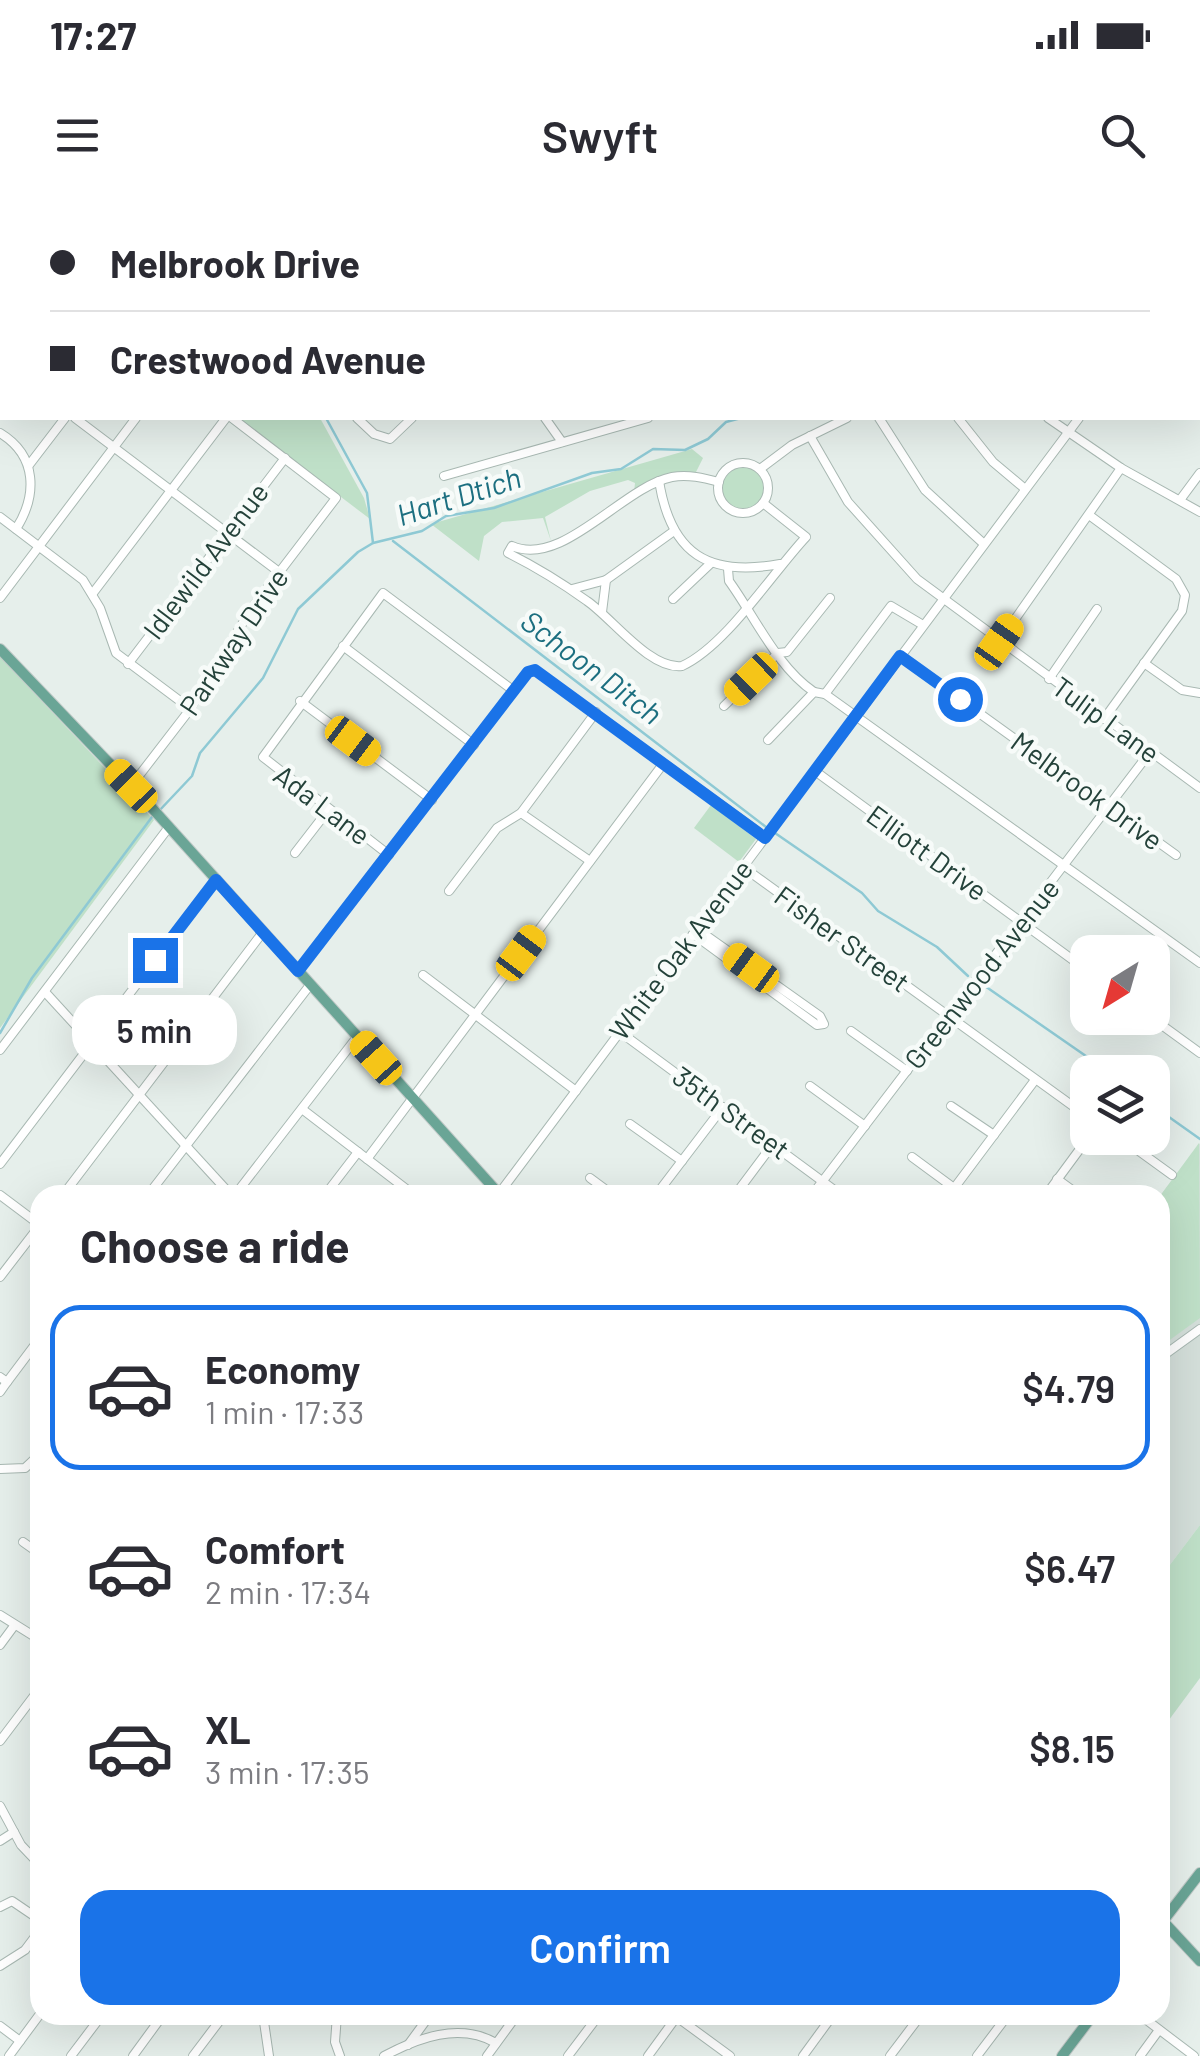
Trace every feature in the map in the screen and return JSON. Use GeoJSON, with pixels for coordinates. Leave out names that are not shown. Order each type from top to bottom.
{"type":"FeatureCollection","features":[{"type":"Feature","properties":{"kind":"main road"},"geometry":{"type":"LineString","coordinates":[[0,649],[152,808],[491,1185]]}},
{"type":"Feature","properties":{"kind":"main road"},"geometry":{"type":"LineString","coordinates":[[1170,1910],[1200,1873]]}},
{"type":"Feature","properties":{"kind":"main road"},"geometry":{"type":"LineString","coordinates":[[1170,1930],[1200,1961]]}},
{"type":"Feature","properties":{"kind":"main road"},"geometry":{"type":"LineString","coordinates":[[1062,2056],[1085,2025]]}},
{"type":"Feature","properties":{"kind":"street"},"geometry":{"type":"LineString","coordinates":[[28,466],[63,420]]}},
{"type":"Feature","properties":{"kind":"street"},"geometry":{"type":"LineString","coordinates":[[78,420],[279,572]]}},
{"type":"Feature","properties":{"kind":"street"},"geometry":{"type":"LineString","coordinates":[[0,598],[135,420]]}},
{"type":"Feature","properties":{"kind":"street"},"geometry":{"type":"LineString","coordinates":[[93,593],[227,420]]}},
{"type":"Feature","properties":{"kind":"street"},"geometry":{"type":"LineString","coordinates":[[232,420],[284,458]]}},
{"type":"Feature","properties":{"kind":"street"},"geometry":{"type":"LineString","coordinates":[[358,420],[382,439],[397,436],[410,420]]}},
{"type":"Feature","properties":{"kind":"street"},"geometry":{"type":"LineString","coordinates":[[546,420],[562,442]]}},
{"type":"Feature","properties":{"kind":"street"},"geometry":{"type":"LineString","coordinates":[[444,476],[629,420]]}},
{"type":"Feature","properties":{"kind":"street"},"geometry":{"type":"LineString","coordinates":[[760,470],[810,436],[843,420]]}},
{"type":"Feature","properties":{"kind":"street"},"geometry":{"type":"LineString","coordinates":[[880,420],[925,490],[984,544]]}},
{"type":"Feature","properties":{"kind":"street"},"geometry":{"type":"LineString","coordinates":[[960,420],[992,462],[1024,488]]}},
{"type":"Feature","properties":{"kind":"street"},"geometry":{"type":"LineString","coordinates":[[1051,420],[1122,468],[1200,512]]}},
{"type":"Feature","properties":{"kind":"street","name":"White Oak Avenue"},"geometry":{"type":"LineString","coordinates":[[506,1185],[1077,420]]}},
{"type":"Feature","properties":{"kind":"street"},"geometry":{"type":"LineString","coordinates":[[0,434],[18,449],[28,466],[31,500],[16,530]]}},
{"type":"Feature","properties":{"kind":"street","name":"Tulip Lane"},"geometry":{"type":"LineString","coordinates":[[810,436],[872,534],[942,599],[1200,788]]}},
{"type":"Feature","properties":{"kind":"street"},"geometry":{"type":"LineString","coordinates":[[487,452],[490,463]]}},
{"type":"Feature","properties":{"kind":"street","name":"Parkway Drive"},"geometry":{"type":"LineString","coordinates":[[131,786],[279,572],[336,498],[284,458]]}},
{"type":"Feature","properties":{"kind":"street","name":"Idlewild Avenue"},"geometry":{"type":"LineString","coordinates":[[128,664],[284,458]]}},
{"type":"Feature","properties":{"kind":"street"},"geometry":{"type":"LineString","coordinates":[[738,463],[760,470],[768,486],[763,503],[752,511],[732,510],[719,495],[719,482],[726,470],[738,463]]}},
{"type":"Feature","properties":{"kind":"street"},"geometry":{"type":"LineString","coordinates":[[999,642],[1122,468]]}},
{"type":"Feature","properties":{"kind":"street"},"geometry":{"type":"LineString","coordinates":[[1180,500],[1200,473]]}},
{"type":"Feature","properties":{"kind":"street"},"geometry":{"type":"LineString","coordinates":[[719,482],[687,476],[659,481],[577,533],[544,548],[525,551],[512,546],[508,550],[511,557],[539,569],[570,590],[602,612],[621,632],[673,667],[691,662],[749,607],[780,564],[806,537],[763,503]]}},
{"type":"Feature","properties":{"kind":"street"},"geometry":{"type":"LineString","coordinates":[[659,481],[674,531],[710,564],[728,569],[780,564]]}},
{"type":"Feature","properties":{"kind":"street"},"geometry":{"type":"LineString","coordinates":[[1089,515],[1176,579],[1185,594],[1182,611],[1104,719]]}},
{"type":"Feature","properties":{"kind":"street"},"geometry":{"type":"LineString","coordinates":[[0,517],[93,593],[109,641],[128,664],[188,707]]}},
{"type":"Feature","properties":{"kind":"street"},"geometry":{"type":"LineString","coordinates":[[570,590],[606,580],[674,531]]}},
{"type":"Feature","properties":{"kind":"street"},"geometry":{"type":"LineString","coordinates":[[539,569],[544,548]]}},
{"type":"Feature","properties":{"kind":"street"},"geometry":{"type":"LineString","coordinates":[[673,599],[710,564]]}},
{"type":"Feature","properties":{"kind":"street"},"geometry":{"type":"LineString","coordinates":[[728,569],[729,581],[798,680],[856,714],[1200,962]]}},
{"type":"Feature","properties":{"kind":"street"},"geometry":{"type":"LineString","coordinates":[[602,612],[606,580]]}},
{"type":"Feature","properties":{"kind":"street"},"geometry":{"type":"LineString","coordinates":[[432,800],[300,701],[383,593],[514,691]]}},
{"type":"Feature","properties":{"kind":"street"},"geometry":{"type":"LineString","coordinates":[[724,706],[778,653],[786,652],[830,598]]}},
{"type":"Feature","properties":{"kind":"street"},"geometry":{"type":"LineString","coordinates":[[825,694],[896,604],[923,625]]}},
{"type":"Feature","properties":{"kind":"street"},"geometry":{"type":"LineString","coordinates":[[1049,679],[1097,609]]}},
{"type":"Feature","properties":{"kind":"street"},"geometry":{"type":"LineString","coordinates":[[343,646],[474,745]]}},
{"type":"Feature","properties":{"kind":"street","name":"Melbrook Drive"},"geometry":{"type":"LineString","coordinates":[[900,656],[1176,855]]}},
{"type":"Feature","properties":{"kind":"street"},"geometry":{"type":"LineString","coordinates":[[1144,663],[1182,690],[1200,693]]}},
{"type":"Feature","properties":{"kind":"street"},"geometry":{"type":"LineString","coordinates":[[298,971],[514,691],[535,670],[765,838]]}},
{"type":"Feature","properties":{"kind":"street"},"geometry":{"type":"LineString","coordinates":[[768,740],[814,692]]}},
{"type":"Feature","properties":{"kind":"street","name":"Ada Lane"},"geometry":{"type":"LineString","coordinates":[[300,701],[264,750],[269,766],[389,855]]}},
{"type":"Feature","properties":{"kind":"street"},"geometry":{"type":"LineString","coordinates":[[449,892],[496,828],[522,813],[596,712]]}},
{"type":"Feature","properties":{"kind":"street","name":"Greenwood Avenue"},"geometry":{"type":"LineString","coordinates":[[819,1185],[1150,752]]}},
{"type":"Feature","properties":{"kind":"street"},"geometry":{"type":"LineString","coordinates":[[367,1159],[663,764]]}},
{"type":"Feature","properties":{"kind":"street","name":"Elliott Drive"},"geometry":{"type":"LineString","coordinates":[[816,772],[1070,957]]}},
{"type":"Feature","properties":{"kind":"street"},"geometry":{"type":"LineString","coordinates":[[295,854],[329,809]]}},
{"type":"Feature","properties":{"kind":"street"},"geometry":{"type":"LineString","coordinates":[[522,813],[590,862]]}},
{"type":"Feature","properties":{"kind":"street"},"geometry":{"type":"LineString","coordinates":[[0,1050],[165,824]]}},
{"type":"Feature","properties":{"kind":"street","name":"Fisher Street"},"geometry":{"type":"LineString","coordinates":[[743,867],[1070,1104]]}},
{"type":"Feature","properties":{"kind":"street"},"geometry":{"type":"LineString","coordinates":[[0,1164],[216,880]]}},
{"type":"Feature","properties":{"kind":"street"},"geometry":{"type":"LineString","coordinates":[[695,931],[820,1016],[824,1024],[817,1025],[695,931]]}},
{"type":"Feature","properties":{"kind":"street"},"geometry":{"type":"LineString","coordinates":[[71,1185],[263,932]]}},
{"type":"Feature","properties":{"kind":"street"},"geometry":{"type":"LineString","coordinates":[[424,976],[576,1091]]}},
{"type":"Feature","properties":{"kind":"street"},"geometry":{"type":"LineString","coordinates":[[156,1185],[310,985]]}},
{"type":"Feature","properties":{"kind":"street"},"geometry":{"type":"LineString","coordinates":[[44,992],[224,1185]]}},
{"type":"Feature","properties":{"kind":"street"},"geometry":{"type":"LineString","coordinates":[[1170,1031],[1200,1052]]}},
{"type":"Feature","properties":{"kind":"street","name":"35th Street"},"geometry":{"type":"LineString","coordinates":[[620,1032],[828,1185]]}},
{"type":"Feature","properties":{"kind":"street"},"geometry":{"type":"LineString","coordinates":[[851,1032],[906,1070]]}},
{"type":"Feature","properties":{"kind":"street"},"geometry":{"type":"LineString","coordinates":[[241,1185],[357,1037]]}},
{"type":"Feature","properties":{"kind":"street"},"geometry":{"type":"LineString","coordinates":[[956,1185],[1035,1080]]}},
{"type":"Feature","properties":{"kind":"street"},"geometry":{"type":"LineString","coordinates":[[810,1086],[865,1126]]}},
{"type":"Feature","properties":{"kind":"street"},"geometry":{"type":"LineString","coordinates":[[951,1106],[994,1135]]}},
{"type":"Feature","properties":{"kind":"street"},"geometry":{"type":"LineString","coordinates":[[664,1185],[723,1107]]}},
{"type":"Feature","properties":{"kind":"street"},"geometry":{"type":"LineString","coordinates":[[302,1109],[400,1185]]}},
{"type":"Feature","properties":{"kind":"street"},"geometry":{"type":"LineString","coordinates":[[630,1124],[682,1161]]}},
{"type":"Feature","properties":{"kind":"street"},"geometry":{"type":"LineString","coordinates":[[743,1185],[774,1144]]}},
{"type":"Feature","properties":{"kind":"street"},"geometry":{"type":"LineString","coordinates":[[333,1185],[358,1152]]}},
{"type":"Feature","properties":{"kind":"street"},"geometry":{"type":"LineString","coordinates":[[1053,1185],[1075,1155]]}},
{"type":"Feature","properties":{"kind":"street"},"geometry":{"type":"LineString","coordinates":[[1144,1155],[1172,1175]]}},
{"type":"Feature","properties":{"kind":"street"},"geometry":{"type":"LineString","coordinates":[[912,1157],[944,1185]]}},
{"type":"Feature","properties":{"kind":"street"},"geometry":{"type":"LineString","coordinates":[[590,1178],[600,1185]]}},
{"type":"Feature","properties":{"kind":"street"},"geometry":{"type":"LineString","coordinates":[[1057,1179],[1065,1185]]}},
{"type":"Feature","properties":{"kind":"street"},"geometry":{"type":"LineString","coordinates":[[0,1196],[30,1218]]}},
{"type":"Feature","properties":{"kind":"street"},"geometry":{"type":"LineString","coordinates":[[0,1278],[30,1238]]}},
{"type":"Feature","properties":{"kind":"street"},"geometry":{"type":"LineString","coordinates":[[1170,1351],[1200,1329]]}},
{"type":"Feature","properties":{"kind":"street"},"geometry":{"type":"LineString","coordinates":[[0,1392],[4,1380],[30,1350]]}},
{"type":"Feature","properties":{"kind":"street"},"geometry":{"type":"LineString","coordinates":[[0,1469],[25,1468],[30,1463]]}},
{"type":"Feature","properties":{"kind":"street"},"geometry":{"type":"LineString","coordinates":[[24,1542],[30,1546]]}},
{"type":"Feature","properties":{"kind":"street"},"geometry":{"type":"LineString","coordinates":[[0,1614],[30,1635]]}},
{"type":"Feature","properties":{"kind":"street"},"geometry":{"type":"LineString","coordinates":[[0,1645],[14,1626]]}},
{"type":"Feature","properties":{"kind":"street"},"geometry":{"type":"LineString","coordinates":[[0,1741],[30,1701]]}},
{"type":"Feature","properties":{"kind":"street"},"geometry":{"type":"LineString","coordinates":[[0,1806],[30,1853]]}},
{"type":"Feature","properties":{"kind":"street"},"geometry":{"type":"LineString","coordinates":[[0,1841],[14,1832]]}},
{"type":"Feature","properties":{"kind":"street"},"geometry":{"type":"LineString","coordinates":[[0,1907],[12,1901],[30,1913]]}},
{"type":"Feature","properties":{"kind":"street"},"geometry":{"type":"LineString","coordinates":[[0,1966],[30,1943]]}},
{"type":"Feature","properties":{"kind":"street"},"geometry":{"type":"LineString","coordinates":[[9,2056],[32,2025]]}},
{"type":"Feature","properties":{"kind":"street"},"geometry":{"type":"LineString","coordinates":[[72,2056],[95,2025]]}},
{"type":"Feature","properties":{"kind":"street"},"geometry":{"type":"LineString","coordinates":[[133,2056],[156,2025]]}},
{"type":"Feature","properties":{"kind":"street"},"geometry":{"type":"LineString","coordinates":[[194,2056],[217,2025]]}},
{"type":"Feature","properties":{"kind":"street"},"geometry":{"type":"LineString","coordinates":[[264,2025],[268,2056]]}},
{"type":"Feature","properties":{"kind":"street"},"geometry":{"type":"LineString","coordinates":[[336,2025],[334,2042],[340,2056]]}},
{"type":"Feature","properties":{"kind":"street"},"geometry":{"type":"LineString","coordinates":[[408,2045],[423,2025]]}},
{"type":"Feature","properties":{"kind":"street"},"geometry":{"type":"LineString","coordinates":[[486,2056],[510,2025]]}},
{"type":"Feature","properties":{"kind":"street"},"geometry":{"type":"LineString","coordinates":[[568,2056],[591,2025]]}},
{"type":"Feature","properties":{"kind":"street"},"geometry":{"type":"LineString","coordinates":[[648,2056],[670,2025]]}},
{"type":"Feature","properties":{"kind":"street"},"geometry":{"type":"LineString","coordinates":[[687,2025],[725,2055]]}},
{"type":"Feature","properties":{"kind":"street"},"geometry":{"type":"LineString","coordinates":[[802,2056],[825,2025]]}},
{"type":"Feature","properties":{"kind":"street"},"geometry":{"type":"LineString","coordinates":[[890,2056],[913,2025]]}},
{"type":"Feature","properties":{"kind":"street"},"geometry":{"type":"LineString","coordinates":[[976,2056],[1000,2025]]}},
{"type":"Feature","properties":{"kind":"street"},"geometry":{"type":"LineString","coordinates":[[1153,2025],[1194,2056]]}},
{"type":"Feature","properties":{"kind":"street"},"geometry":{"type":"LineString","coordinates":[[0,2026],[20,2041]]}},
{"type":"Feature","properties":{"kind":"street"},"geometry":{"type":"LineString","coordinates":[[1140,2056],[1160,2030]]}},
{"type":"Feature","properties":{"kind":"street"},"geometry":{"type":"LineString","coordinates":[[384,2056],[408,2045],[456,2033],[496,2043]]}},
{"type":"Feature","properties":{"kind":"shaded area"},"geometry":{"type":"Polygon","coordinates":[[[1200,1143],[1200,1525],[1170,1565],[1170,1185],[1200,1143]]]}},
{"type":"Feature","properties":{"kind":"green space"},"geometry":{"type":"Polygon","coordinates":[[[240,420],[321,420],[364,498],[370,519],[240,420]]]}},
{"type":"Feature","properties":{"kind":"green space"},"geometry":{"type":"Polygon","coordinates":[[[692,449],[703,458],[695,474],[634,492],[635,483],[628,480],[590,491],[545,517],[551,541],[543,518],[502,522],[484,536],[479,561],[431,524],[692,449]]]}},
{"type":"Feature","properties":{"kind":"green space"},"geometry":{"type":"Polygon","coordinates":[[[743,466],[758,473],[765,488],[758,503],[743,510],[728,503],[721,488],[728,473],[743,466]]]}},
{"type":"Feature","properties":{"kind":"green space"},"geometry":{"type":"Polygon","coordinates":[[[0,657],[154,820],[0,1028],[0,657]]]}},
{"type":"Feature","properties":{"kind":"green space"},"geometry":{"type":"Polygon","coordinates":[[[711,805],[756,839],[739,862],[694,828],[711,805]]]}},
{"type":"Feature","properties":{"kind":"green space"},"geometry":{"type":"Polygon","coordinates":[[[1199,1143],[1200,1318],[1170,1340],[1170,1185],[1199,1143]]]}},
{"type":"Feature","properties":{"kind":"green space"},"geometry":{"type":"Polygon","coordinates":[[[1200,1525],[1200,1678],[1170,1718],[1170,1565],[1200,1525]]]}},
{"type":"Feature","properties":{"kind":"waterway"},"geometry":{"type":"LineString","coordinates":[[327,420],[367,493],[373,543]]}},
{"type":"Feature","properties":{"kind":"waterway","name":"Hart Dtich"},"geometry":{"type":"LineString","coordinates":[[158,812],[192,776],[200,753],[263,678],[298,609],[358,552],[373,543],[422,531],[446,516],[494,508],[592,473],[621,469],[653,449],[685,450],[734,420]]}},
{"type":"Feature","properties":{"kind":"waterway","name":"Schoon Ditch"},"geometry":{"type":"LineString","coordinates":[[393,541],[766,827]]}},
{"type":"Feature","properties":{"kind":"waterway","name":"Hart Dtich"},"geometry":{"type":"LineString","coordinates":[[0,1033],[32,978],[152,817]]}},
{"type":"Feature","properties":{"kind":"waterway","name":"Schoon Ditch"},"geometry":{"type":"LineString","coordinates":[[775,833],[862,893],[878,911],[937,947],[968,976]]}},
{"type":"Feature","properties":{"kind":"waterway","name":"Schoon Ditch"},"geometry":{"type":"LineString","coordinates":[[982,984],[1084,1055]]}},
{"type":"Feature","properties":{"kind":"waterway","name":"Schoon Ditch"},"geometry":{"type":"LineString","coordinates":[[1170,1118],[1200,1139]]}},
{"type":"Feature","properties":{"kind":"route"},"geometry":{"type":"LineString","coordinates":[[155,960],[216,880],[298,971],[528,672],[541,670],[765,838],[900,656],[960,699]]}}]}
